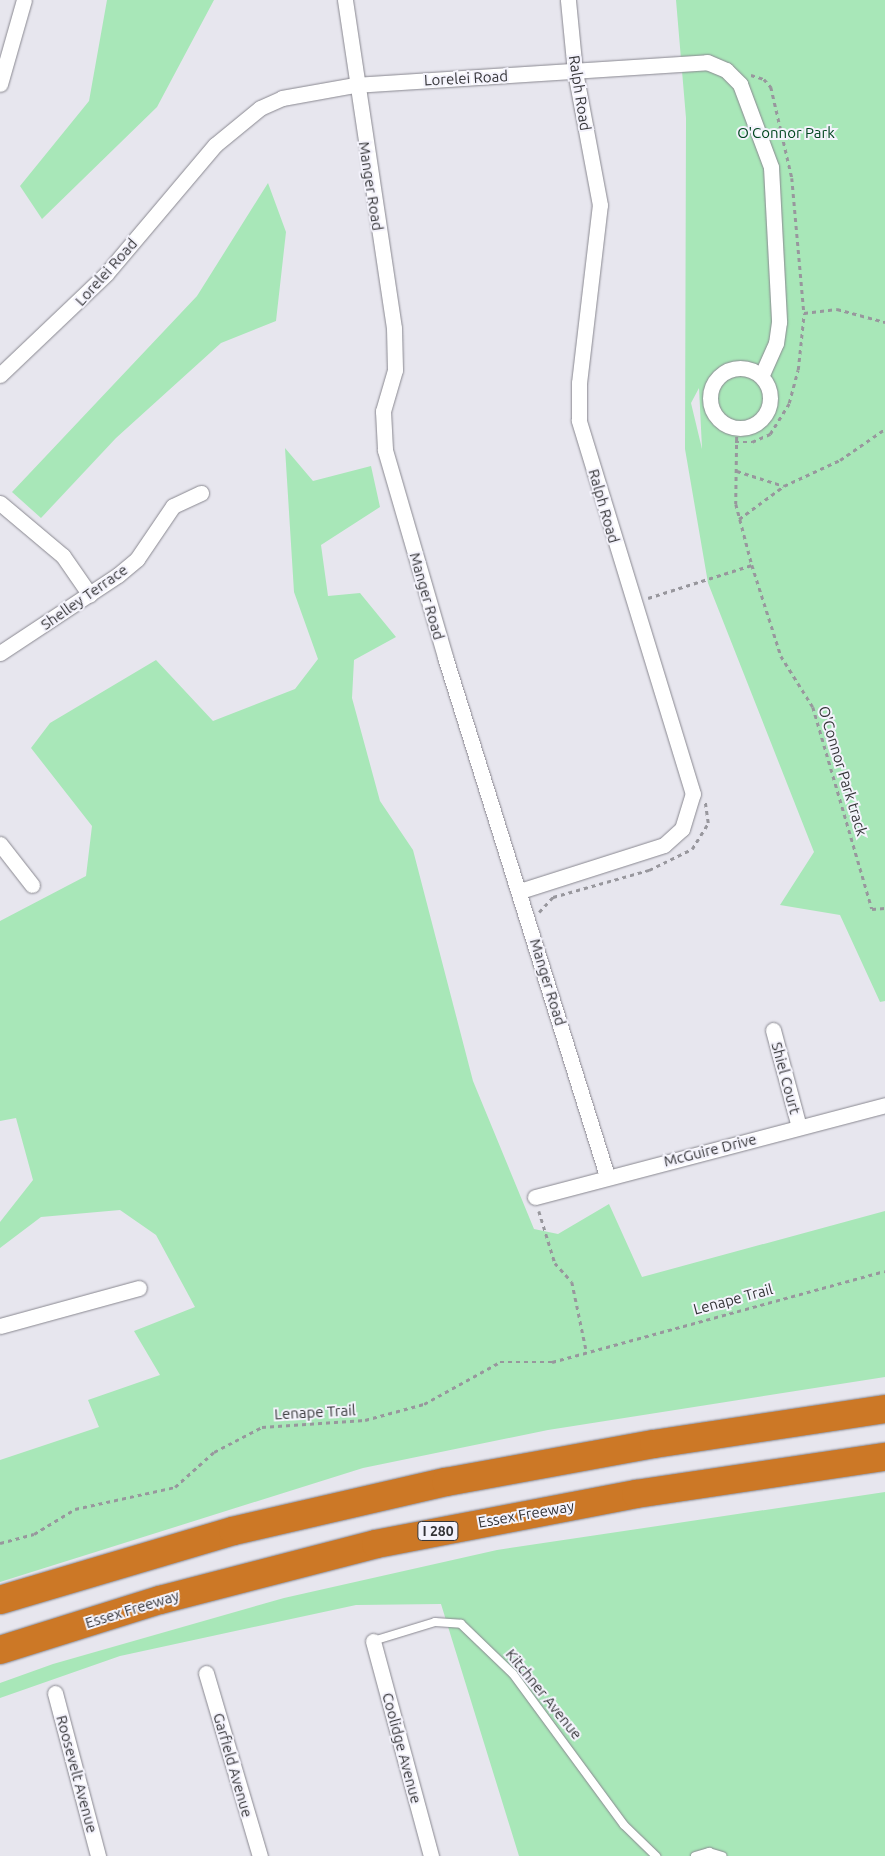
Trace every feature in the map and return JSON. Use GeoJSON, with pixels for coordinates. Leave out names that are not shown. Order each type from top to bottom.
{"type":"FeatureCollection","features":[{"type":"Feature","properties":{"kind":"highway"},"geometry":{"type":"LineString","coordinates":[[0,1600],[233,1531],[446,1482],[644,1445],[885,1409]]}},
{"type":"Feature","properties":{"kind":"highway","name":"Essex Freeway"},"geometry":{"type":"LineString","coordinates":[[0,1650],[160,1600],[376,1544],[636,1494],[885,1457]]}},
{"type":"Feature","properties":{"kind":"street"},"geometry":{"type":"LineString","coordinates":[[0,84],[24,0]]}},
{"type":"Feature","properties":{"kind":"street","name":"Manger Road"},"geometry":{"type":"LineString","coordinates":[[344,0],[354,85],[394,328],[395,370],[383,411],[385,450],[445,657],[608,1176]]}},
{"type":"Feature","properties":{"kind":"street","name":"Ralph Road"},"geometry":{"type":"LineString","coordinates":[[520,891],[664,845],[682,829],[693,794],[579,420],[579,383],[600,205],[575,72],[568,0]]}},
{"type":"Feature","properties":{"kind":"street","name":"Lorelei Road"},"geometry":{"type":"LineString","coordinates":[[0,375],[106,274],[238,124],[282,98],[354,85],[707,62],[726,70],[740,84],[771,166],[779,322],[776,343],[761,376]]}},
{"type":"Feature","properties":{"kind":"street"},"geometry":{"type":"LineString","coordinates":[[737,368],[761,376],[770,392],[768,411],[756,425],[736,435],[715,415],[710,399],[715,382],[737,368]]}},
{"type":"Feature","properties":{"kind":"street","name":"Shelley Terrace"},"geometry":{"type":"LineString","coordinates":[[0,653],[90,595],[137,559],[173,506],[201,493]]}},
{"type":"Feature","properties":{"kind":"street"},"geometry":{"type":"LineString","coordinates":[[0,503],[63,556],[90,595]]}},
{"type":"Feature","properties":{"kind":"street"},"geometry":{"type":"LineString","coordinates":[[0,844],[32,885]]}},
{"type":"Feature","properties":{"kind":"street","name":"Shiel Court"},"geometry":{"type":"LineString","coordinates":[[773,1030],[799,1127]]}},
{"type":"Feature","properties":{"kind":"street","name":"McGuire Drive"},"geometry":{"type":"LineString","coordinates":[[534,1197],[608,1176],[885,1105]]}},
{"type":"Feature","properties":{"kind":"street"},"geometry":{"type":"LineString","coordinates":[[0,1326],[140,1288]]}},
{"type":"Feature","properties":{"kind":"street","name":"Coolidge Avenue"},"geometry":{"type":"LineString","coordinates":[[373,1640],[431,1856]]}},
{"type":"Feature","properties":{"kind":"street","name":"Garfield Avenue"},"geometry":{"type":"LineString","coordinates":[[206,1673],[260,1856]]}},
{"type":"Feature","properties":{"kind":"street","name":"Roosevelt Avenue"},"geometry":{"type":"LineString","coordinates":[[55,1693],[98,1856]]}},
{"type":"Feature","properties":{"kind":"lane","name":"Kitchner Avenue"},"geometry":{"type":"LineString","coordinates":[[373,1640],[435,1622],[461,1624],[513,1674],[624,1825],[656,1856]]}},
{"type":"Feature","properties":{"kind":"lane"},"geometry":{"type":"LineString","coordinates":[[695,1856],[709,1852],[722,1856]]}},
{"type":"Feature","properties":{"kind":"path"},"geometry":{"type":"LineString","coordinates":[[736,435],[752,442],[770,434],[789,403],[798,370],[804,313],[837,309],[885,322]]}},
{"type":"Feature","properties":{"kind":"path"},"geometry":{"type":"LineString","coordinates":[[739,519],[784,486],[840,460],[885,429]]}},
{"type":"Feature","properties":{"kind":"path","name":"O'Connor Park track"},"geometry":{"type":"LineString","coordinates":[[736,435],[739,519],[781,656],[813,707],[872,909],[885,908]]}},
{"type":"Feature","properties":{"kind":"path"},"geometry":{"type":"LineString","coordinates":[[737,471],[784,486]]}},
{"type":"Feature","properties":{"kind":"path"},"geometry":{"type":"LineString","coordinates":[[534,1197],[555,1263],[572,1282],[586,1349]]}},
{"type":"Feature","properties":{"kind":"path","name":"Lenape Trail"},"geometry":{"type":"LineString","coordinates":[[0,1543],[34,1534],[85,1506],[175,1487],[214,1452],[262,1427],[365,1420],[424,1404],[500,1362],[552,1362],[586,1349],[885,1271]]}},
{"type":"Feature","properties":{"kind":"green space"},"geometry":{"type":"Polygon","coordinates":[[[107,0],[214,0],[157,107],[42,219],[20,186],[89,101],[107,0]]]}},
{"type":"Feature","properties":{"kind":"green space","name":"O'Connor Park"},"geometry":{"type":"Polygon","coordinates":[[[676,0],[885,0],[885,1001],[880,1002],[840,915],[780,905],[814,852],[708,583],[685,449],[686,118],[676,0]],[[699,388],[691,403],[702,449],[699,388]]]}},
{"type":"Feature","properties":{"kind":"green space"},"geometry":{"type":"Polygon","coordinates":[[[268,183],[286,232],[276,321],[221,343],[116,438],[41,518],[12,492],[197,296],[268,183]]]}},
{"type":"Feature","properties":{"kind":"green space"},"geometry":{"type":"Polygon","coordinates":[[[285,448],[313,481],[371,466],[380,507],[321,545],[328,596],[360,593],[396,637],[354,660],[352,698],[380,801],[413,850],[473,1081],[534,1229],[558,1234],[609,1204],[642,1277],[885,1211],[885,1377],[548,1430],[363,1468],[0,1582],[0,1460],[99,1427],[88,1400],[160,1375],[134,1331],[195,1307],[156,1235],[120,1210],[41,1217],[0,1248],[0,1222],[33,1180],[16,1118],[0,1121],[0,921],[86,876],[92,826],[31,748],[50,723],[156,660],[213,721],[295,689],[318,659],[294,592],[285,448]]]}},
{"type":"Feature","properties":{"kind":"green space"},"geometry":{"type":"Polygon","coordinates":[[[885,1492],[885,1856],[519,1856],[441,1604],[356,1605],[120,1656],[0,1698],[0,1683],[53,1664],[284,1598],[497,1550],[885,1492]]]}}]}
